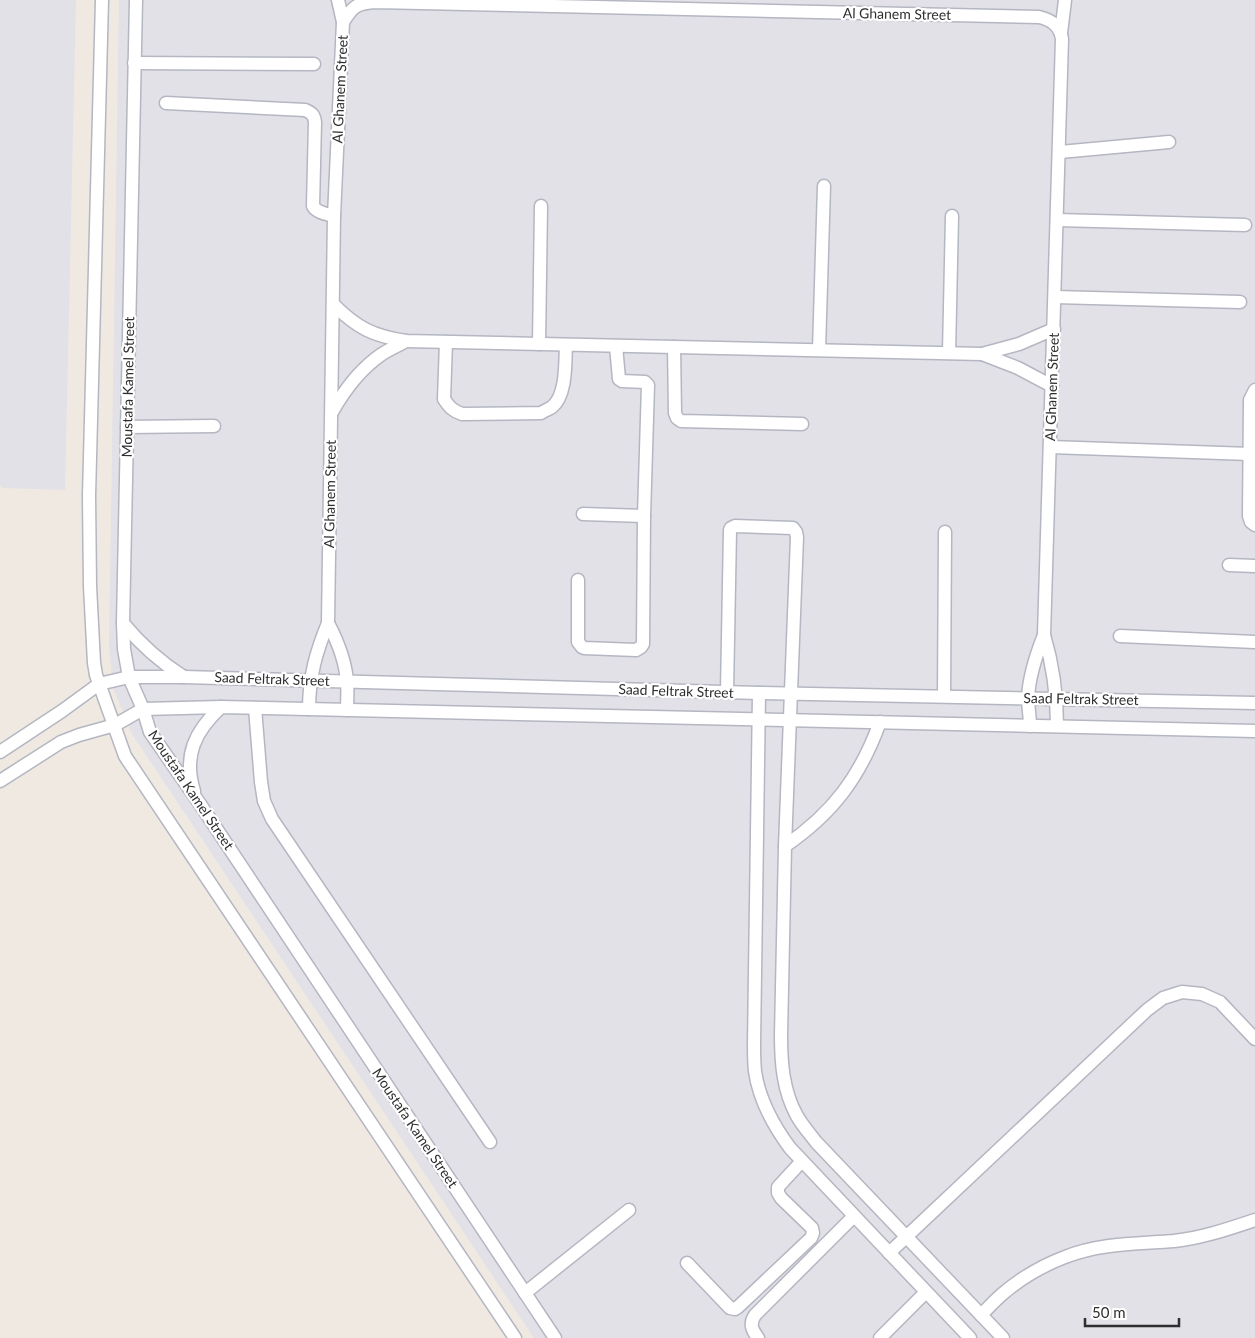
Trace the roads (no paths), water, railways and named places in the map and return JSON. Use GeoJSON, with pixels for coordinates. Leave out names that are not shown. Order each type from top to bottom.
{"type":"FeatureCollection","features":[{"type":"Feature","properties":{"kind":"street"},"geometry":{"type":"LineString","coordinates":[[102,0],[89,496],[91,630],[94,663],[99,684],[125,756],[514,1338]]}},
{"type":"Feature","properties":{"kind":"street","name":"Moustafa Kamel Street"},"geometry":{"type":"LineString","coordinates":[[136,0],[123,623],[124,649],[129,677],[143,709],[150,732],[196,798],[555,1338]]}},
{"type":"Feature","properties":{"kind":"street"},"geometry":{"type":"LineString","coordinates":[[338,0],[343,22]]}},
{"type":"Feature","properties":{"kind":"street"},"geometry":{"type":"LineString","coordinates":[[1061,33],[1066,0]]}},
{"type":"Feature","properties":{"kind":"street","name":"Al Ghanem Street"},"geometry":{"type":"LineString","coordinates":[[308,710],[310,680],[314,661],[328,623],[334,216],[343,22],[350,10],[362,3],[376,2],[1040,17],[1056,25],[1062,39],[1060,152],[1044,635],[1052,663],[1057,699],[1058,726]]}},
{"type":"Feature","properties":{"kind":"street"},"geometry":{"type":"LineString","coordinates":[[134,63],[314,64]]}},
{"type":"Feature","properties":{"kind":"street"},"geometry":{"type":"LineString","coordinates":[[166,103],[305,110],[312,113],[315,122],[313,206],[319,212],[334,216]]}},
{"type":"Feature","properties":{"kind":"street"},"geometry":{"type":"LineString","coordinates":[[1060,152],[1168,142]]}},
{"type":"Feature","properties":{"kind":"street"},"geometry":{"type":"LineString","coordinates":[[819,350],[824,186]]}},
{"type":"Feature","properties":{"kind":"street"},"geometry":{"type":"LineString","coordinates":[[539,344],[540,206]]}},
{"type":"Feature","properties":{"kind":"street"},"geometry":{"type":"LineString","coordinates":[[949,353],[952,216]]}},
{"type":"Feature","properties":{"kind":"street"},"geometry":{"type":"LineString","coordinates":[[1057,220],[1245,225]]}},
{"type":"Feature","properties":{"kind":"street"},"geometry":{"type":"LineString","coordinates":[[1055,296],[1240,302]]}},
{"type":"Feature","properties":{"kind":"street"},"geometry":{"type":"LineString","coordinates":[[333,304],[348,319],[366,330],[386,338],[406,341],[982,354],[1019,344],[1054,329]]}},
{"type":"Feature","properties":{"kind":"street"},"geometry":{"type":"LineString","coordinates":[[331,412],[345,390],[362,370],[383,353],[406,341]]}},
{"type":"Feature","properties":{"kind":"street"},"geometry":{"type":"LineString","coordinates":[[446,342],[444,399],[448,406],[462,414],[541,413],[553,407],[560,396],[563,384],[566,345]]}},
{"type":"Feature","properties":{"kind":"street"},"geometry":{"type":"LineString","coordinates":[[578,580],[578,642],[582,647],[636,650],[641,647],[643,644],[648,386],[645,382],[622,381],[619,379],[616,346]]}},
{"type":"Feature","properties":{"kind":"street"},"geometry":{"type":"LineString","coordinates":[[674,347],[675,413],[681,421],[802,424]]}},
{"type":"Feature","properties":{"kind":"street"},"geometry":{"type":"LineString","coordinates":[[982,354],[1018,368],[1052,386]]}},
{"type":"Feature","properties":{"kind":"street"},"geometry":{"type":"LineString","coordinates":[[1255,390],[1250,400],[1249,516],[1251,522],[1255,525]]}},
{"type":"Feature","properties":{"kind":"street"},"geometry":{"type":"LineString","coordinates":[[127,428],[214,426]]}},
{"type":"Feature","properties":{"kind":"street"},"geometry":{"type":"LineString","coordinates":[[1050,447],[1250,454]]}},
{"type":"Feature","properties":{"kind":"street"},"geometry":{"type":"LineString","coordinates":[[583,514],[644,516]]}},
{"type":"Feature","properties":{"kind":"street"},"geometry":{"type":"LineString","coordinates":[[727,692],[730,530],[735,526],[793,528],[796,532],[785,846],[781,1035],[781,1063],[787,1091],[797,1117],[816,1142],[1003,1338]]}},
{"type":"Feature","properties":{"kind":"street"},"geometry":{"type":"LineString","coordinates":[[944,532],[944,696]]}},
{"type":"Feature","properties":{"kind":"street"},"geometry":{"type":"LineString","coordinates":[[1228,565],[1255,566]]}},
{"type":"Feature","properties":{"kind":"street"},"geometry":{"type":"LineString","coordinates":[[123,623],[150,653],[184,677]]}},
{"type":"Feature","properties":{"kind":"street","name":"Al Ghanem Street"},"geometry":{"type":"LineString","coordinates":[[328,623],[341,651],[347,682],[347,710]]}},
{"type":"Feature","properties":{"kind":"street","name":"Al Ghanem Street"},"geometry":{"type":"LineString","coordinates":[[1030,726],[1028,698],[1032,669],[1044,635]]}},
{"type":"Feature","properties":{"kind":"street"},"geometry":{"type":"LineString","coordinates":[[1120,636],[1255,642]]}},
{"type":"Feature","properties":{"kind":"street","name":"Saad Feltrak Street"},"geometry":{"type":"LineString","coordinates":[[99,684],[129,677],[184,677],[759,693],[1255,703]]}},
{"type":"Feature","properties":{"kind":"street"},"geometry":{"type":"LineString","coordinates":[[22,766],[4,749],[99,684]]}},
{"type":"Feature","properties":{"kind":"street"},"geometry":{"type":"LineString","coordinates":[[759,693],[754,1044],[755,1072],[762,1100],[774,1125],[790,1148],[970,1338]]}},
{"type":"Feature","properties":{"kind":"street"},"geometry":{"type":"LineString","coordinates":[[196,798],[191,782],[192,748],[198,733],[208,719],[221,708]]}},
{"type":"Feature","properties":{"kind":"street"},"geometry":{"type":"LineString","coordinates":[[256,708],[264,801],[272,819],[490,1142]]}},
{"type":"Feature","properties":{"kind":"street","name":"Saad Feltrak Street"},"geometry":{"type":"LineString","coordinates":[[0,780],[61,742],[96,729],[114,725],[143,709],[256,708],[1255,730]]}},
{"type":"Feature","properties":{"kind":"street"},"geometry":{"type":"LineString","coordinates":[[785,846],[817,822],[844,793],[865,759],[880,722]]}},
{"type":"Feature","properties":{"kind":"street"},"geometry":{"type":"LineString","coordinates":[[890,1253],[1147,1010],[1163,998],[1182,992],[1202,994],[1220,1002],[1255,1039]]}},
{"type":"Feature","properties":{"kind":"street"},"geometry":{"type":"LineString","coordinates":[[687,1263],[730,1308],[735,1309],[738,1307],[812,1238],[812,1228],[778,1193],[778,1186],[802,1161]]}},
{"type":"Feature","properties":{"kind":"street"},"geometry":{"type":"LineString","coordinates":[[525,1293],[629,1210]]}},
{"type":"Feature","properties":{"kind":"street"},"geometry":{"type":"LineString","coordinates":[[758,1338],[751,1326],[754,1314],[854,1216]]}},
{"type":"Feature","properties":{"kind":"street"},"geometry":{"type":"LineString","coordinates":[[981,1315],[1006,1291],[1034,1271],[1065,1257],[1098,1247],[1175,1241],[1208,1234],[1255,1220]]}},
{"type":"Feature","properties":{"kind":"street"},"geometry":{"type":"LineString","coordinates":[[880,1338],[926,1292]]}}]}
